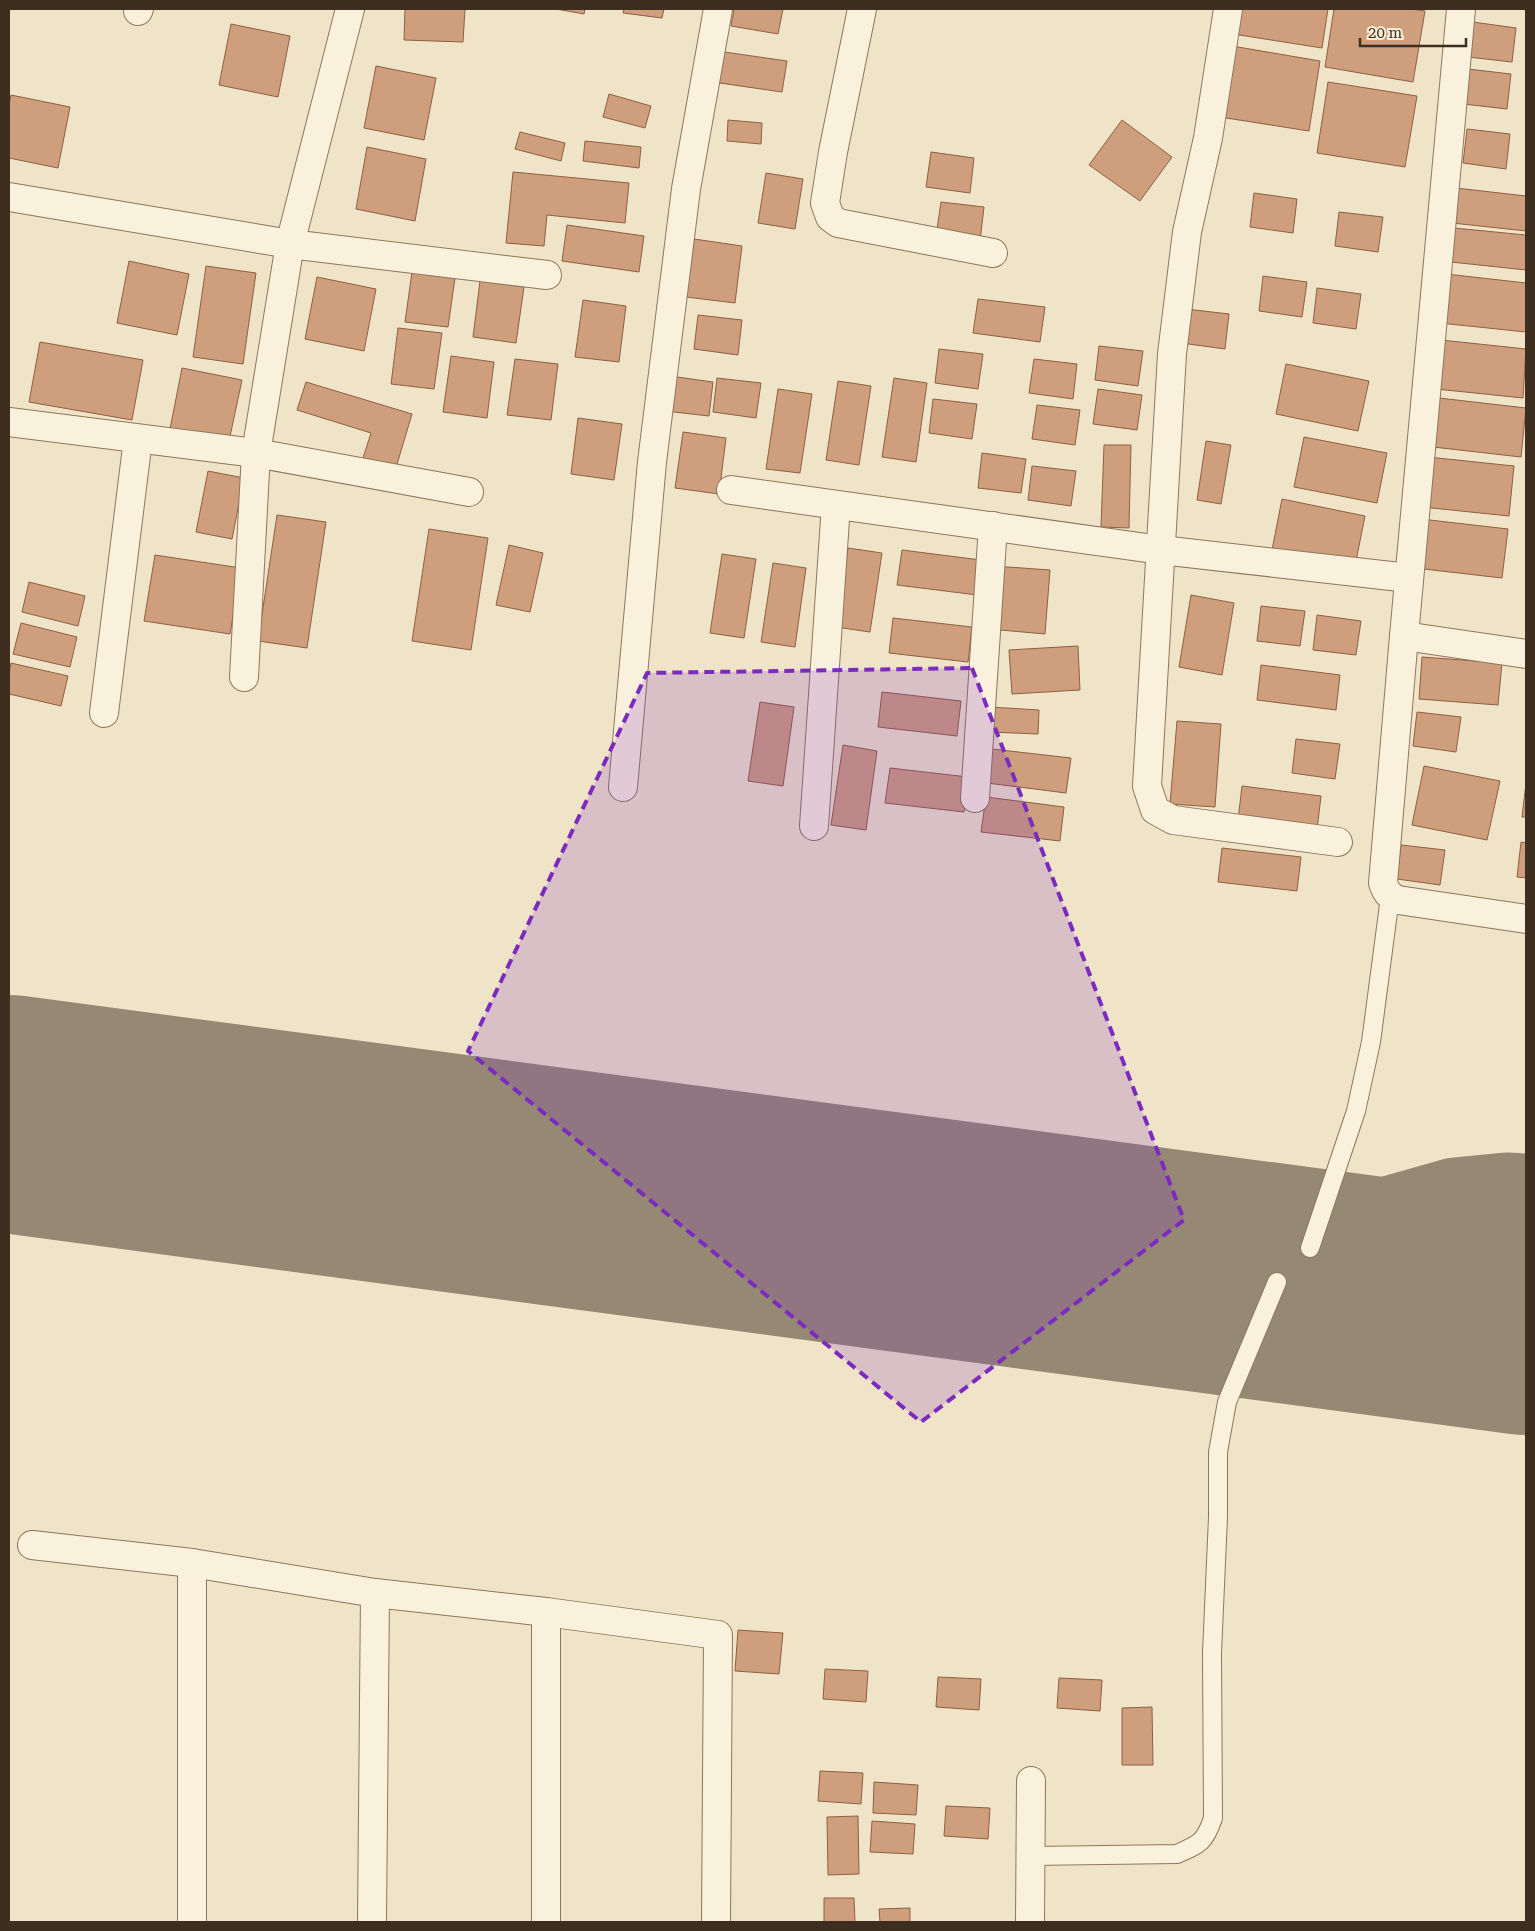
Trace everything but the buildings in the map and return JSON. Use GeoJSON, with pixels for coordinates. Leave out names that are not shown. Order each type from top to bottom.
{"type":"FeatureCollection","features":[{"type":"Feature","properties":{"kind":"street"},"geometry":{"type":"LineString","coordinates":[[244,677],[256,453],[290,244],[350,9]]}},
{"type":"Feature","properties":{"kind":"street"},"geometry":{"type":"LineString","coordinates":[[622,787],[654,452],[686,189],[718,9]]}},
{"type":"Feature","properties":{"kind":"street"},"geometry":{"type":"LineString","coordinates":[[862,9],[833,152],[825,203],[830,217],[838,223],[993,253]]}},
{"type":"Feature","properties":{"kind":"street"},"geometry":{"type":"LineString","coordinates":[[1228,9],[1208,138],[1187,232],[1174,335],[1147,786],[1155,810],[1173,820],[1338,842]]}},
{"type":"Feature","properties":{"kind":"street"},"geometry":{"type":"LineString","coordinates":[[1461,9],[1383,883],[1390,897],[1398,900],[1428,906],[1526,919]]}},
{"type":"Feature","properties":{"kind":"street"},"geometry":{"type":"LineString","coordinates":[[9,197],[290,244],[547,275]]}},
{"type":"Feature","properties":{"kind":"street"},"geometry":{"type":"LineString","coordinates":[[9,422],[256,453],[468,492]]}},
{"type":"Feature","properties":{"kind":"street"},"geometry":{"type":"LineString","coordinates":[[104,713],[138,438]]}},
{"type":"Feature","properties":{"kind":"street"},"geometry":{"type":"LineString","coordinates":[[731,490],[1161,550],[1409,578]]}},
{"type":"Feature","properties":{"kind":"street"},"geometry":{"type":"LineString","coordinates":[[814,826],[836,504]]}},
{"type":"Feature","properties":{"kind":"street"},"geometry":{"type":"LineString","coordinates":[[975,798],[993,526]]}},
{"type":"Feature","properties":{"kind":"street"},"geometry":{"type":"LineString","coordinates":[[1404,636],[1526,654]]}},
{"type":"Feature","properties":{"kind":"street"},"geometry":{"type":"LineString","coordinates":[[32,1545],[192,1563],[375,1593],[546,1612],[718,1636],[716,1922]]}},
{"type":"Feature","properties":{"kind":"street"},"geometry":{"type":"LineString","coordinates":[[192,1563],[192,1922]]}},
{"type":"Feature","properties":{"kind":"street"},"geometry":{"type":"LineString","coordinates":[[372,1922],[375,1593]]}},
{"type":"Feature","properties":{"kind":"street"},"geometry":{"type":"LineString","coordinates":[[546,1612],[546,1922]]}},
{"type":"Feature","properties":{"kind":"street"},"geometry":{"type":"LineString","coordinates":[[1030,1922],[1032,1781]]}},
{"type":"Feature","properties":{"kind":"lane"},"geometry":{"type":"LineString","coordinates":[[1310,1248],[1356,1111],[1371,1042],[1390,897]]}},
{"type":"Feature","properties":{"kind":"lane"},"geometry":{"type":"LineString","coordinates":[[1031,1856],[1177,1854],[1199,1844],[1208,1830],[1213,1818],[1212,1653],[1218,1517],[1218,1452],[1227,1402],[1277,1282]]}},
{"type":"Feature","properties":{"kind":"highlighted area"},"geometry":{"type":"Polygon","coordinates":[[[972,668],[1184,1220],[921,1422],[468,1051],[647,673],[972,668]]]}},
{"type":"Feature","properties":{"kind":"taxiway"},"geometry":{"type":"LineString","coordinates":[[1213,1274],[1456,1205],[1507,1200],[1526,1201]]}},
{"type":"Feature","properties":{"kind":"runway"},"geometry":{"type":"LineString","coordinates":[[9,1114],[1526,1316]]}}]}
